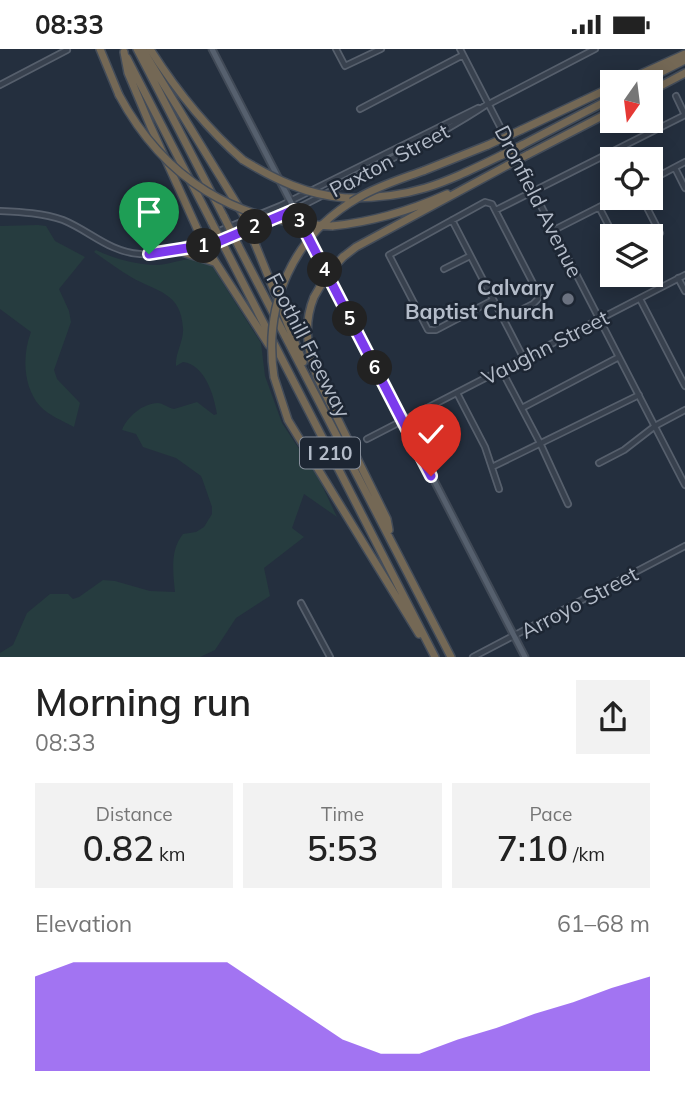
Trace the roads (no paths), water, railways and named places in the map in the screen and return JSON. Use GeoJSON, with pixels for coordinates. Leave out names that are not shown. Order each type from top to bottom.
{"type":"FeatureCollection","features":[{"type":"Feature","properties":{"kind":"highway"},"geometry":{"type":"LineString","coordinates":[[100,49],[119,95],[137,126],[160,154],[183,175],[216,198],[266,218],[332,226],[383,218],[408,211],[508,165]]}},
{"type":"Feature","properties":{"kind":"highway","name":"Foothill Freeway"},"geometry":{"type":"LineString","coordinates":[[137,49],[451,657]]}},
{"type":"Feature","properties":{"kind":"highway"},"geometry":{"type":"LineString","coordinates":[[142,49],[222,178],[250,229],[316,395]]}},
{"type":"Feature","properties":{"kind":"highway"},"geometry":{"type":"LineString","coordinates":[[150,49],[168,78],[198,116],[243,160],[276,180],[302,190],[346,198],[375,199],[415,193],[502,155],[600,104]]}},
{"type":"Feature","properties":{"kind":"highway"},"geometry":{"type":"LineString","coordinates":[[123,51],[128,73],[149,125],[203,242],[303,401]]}},
{"type":"Feature","properties":{"kind":"highway","name":"Foothill Freeway"},"geometry":{"type":"LineString","coordinates":[[123,51],[435,657]]}},
{"type":"Feature","properties":{"kind":"highway"},"geometry":{"type":"LineString","coordinates":[[650,70],[685,54]]}},
{"type":"Feature","properties":{"kind":"highway"},"geometry":{"type":"LineString","coordinates":[[663,71],[685,59]]}},
{"type":"Feature","properties":{"kind":"highway"},"geometry":{"type":"LineString","coordinates":[[663,85],[685,73]]}},
{"type":"Feature","properties":{"kind":"highway"},"geometry":{"type":"LineString","coordinates":[[435,657],[288,420],[274,377],[270,354],[275,307],[290,267],[302,248],[324,222],[348,203],[377,188],[488,145],[600,93]]}},
{"type":"Feature","properties":{"kind":"highway"},"geometry":{"type":"LineString","coordinates":[[391,538],[387,519],[317,377],[309,355],[306,330],[314,296],[328,273],[356,247],[600,117]]}},
{"type":"Feature","properties":{"kind":"highway"},"geometry":{"type":"LineString","coordinates":[[179,251],[214,262]]}},
{"type":"Feature","properties":{"kind":"main road"},"geometry":{"type":"LineString","coordinates":[[212,49],[525,657]]}},
{"type":"Feature","properties":{"kind":"street"},"geometry":{"type":"LineString","coordinates":[[336,49],[345,66],[381,49]]}},
{"type":"Feature","properties":{"kind":"street","name":"Paxton Street"},"geometry":{"type":"LineString","coordinates":[[0,211],[40,214],[64,221],[102,243],[124,252],[144,254],[179,251],[289,201],[595,49]]}},
{"type":"Feature","properties":{"kind":"street"},"geometry":{"type":"LineString","coordinates":[[0,85],[67,50]]}},
{"type":"Feature","properties":{"kind":"street"},"geometry":{"type":"LineString","coordinates":[[360,109],[462,52]]}},
{"type":"Feature","properties":{"kind":"street","name":"Dronfield Avenue"},"geometry":{"type":"LineString","coordinates":[[462,52],[685,485]]}},
{"type":"Feature","properties":{"kind":"street"},"geometry":{"type":"LineString","coordinates":[[496,210],[685,115],[676,96]]}},
{"type":"Feature","properties":{"kind":"street","name":"Paxton Street"},"geometry":{"type":"LineString","coordinates":[[167,252],[250,229],[294,210],[435,136],[489,103]]}},
{"type":"Feature","properties":{"kind":"street"},"geometry":{"type":"LineString","coordinates":[[663,174],[685,162]]}},
{"type":"Feature","properties":{"kind":"street"},"geometry":{"type":"LineString","coordinates":[[675,169],[685,188]]}},
{"type":"Feature","properties":{"kind":"street"},"geometry":{"type":"LineString","coordinates":[[493,300],[436,330],[431,330],[426,327],[389,255],[488,203],[496,210],[537,291],[538,299],[533,305],[503,319]]}},
{"type":"Feature","properties":{"kind":"street"},"geometry":{"type":"LineString","coordinates":[[554,230],[600,207]]}},
{"type":"Feature","properties":{"kind":"street"},"geometry":{"type":"LineString","coordinates":[[452,220],[523,357]]}},
{"type":"Feature","properties":{"kind":"street"},"geometry":{"type":"LineString","coordinates":[[444,269],[470,255]]}},
{"type":"Feature","properties":{"kind":"street","name":"Vaughn Street"},"geometry":{"type":"LineString","coordinates":[[368,439],[685,275]]}},
{"type":"Feature","properties":{"kind":"street"},"geometry":{"type":"LineString","coordinates":[[678,278],[685,291]]}},
{"type":"Feature","properties":{"kind":"street"},"geometry":{"type":"LineString","coordinates":[[640,299],[685,386]]}},
{"type":"Feature","properties":{"kind":"street"},"geometry":{"type":"LineString","coordinates":[[522,408],[619,357]]}},
{"type":"Feature","properties":{"kind":"street"},"geometry":{"type":"LineString","coordinates":[[501,369],[568,504]]}},
{"type":"Feature","properties":{"kind":"street"},"geometry":{"type":"LineString","coordinates":[[457,393],[485,447],[499,489]]}},
{"type":"Feature","properties":{"kind":"street"},"geometry":{"type":"LineString","coordinates":[[492,467],[639,395]]}},
{"type":"Feature","properties":{"kind":"street"},"geometry":{"type":"LineString","coordinates":[[600,463],[624,450],[655,426],[685,410]]}},
{"type":"Feature","properties":{"kind":"street","name":"Arroyo Street"},"geometry":{"type":"LineString","coordinates":[[473,657],[685,546]]}},
{"type":"Feature","properties":{"kind":"street"},"geometry":{"type":"LineString","coordinates":[[301,603],[330,657]]}},
{"type":"Feature","properties":{"kind":"place","name":"Calvary Baptist Church"},"geometry":{"type":"Point","coordinates":[568,299]}}]}
